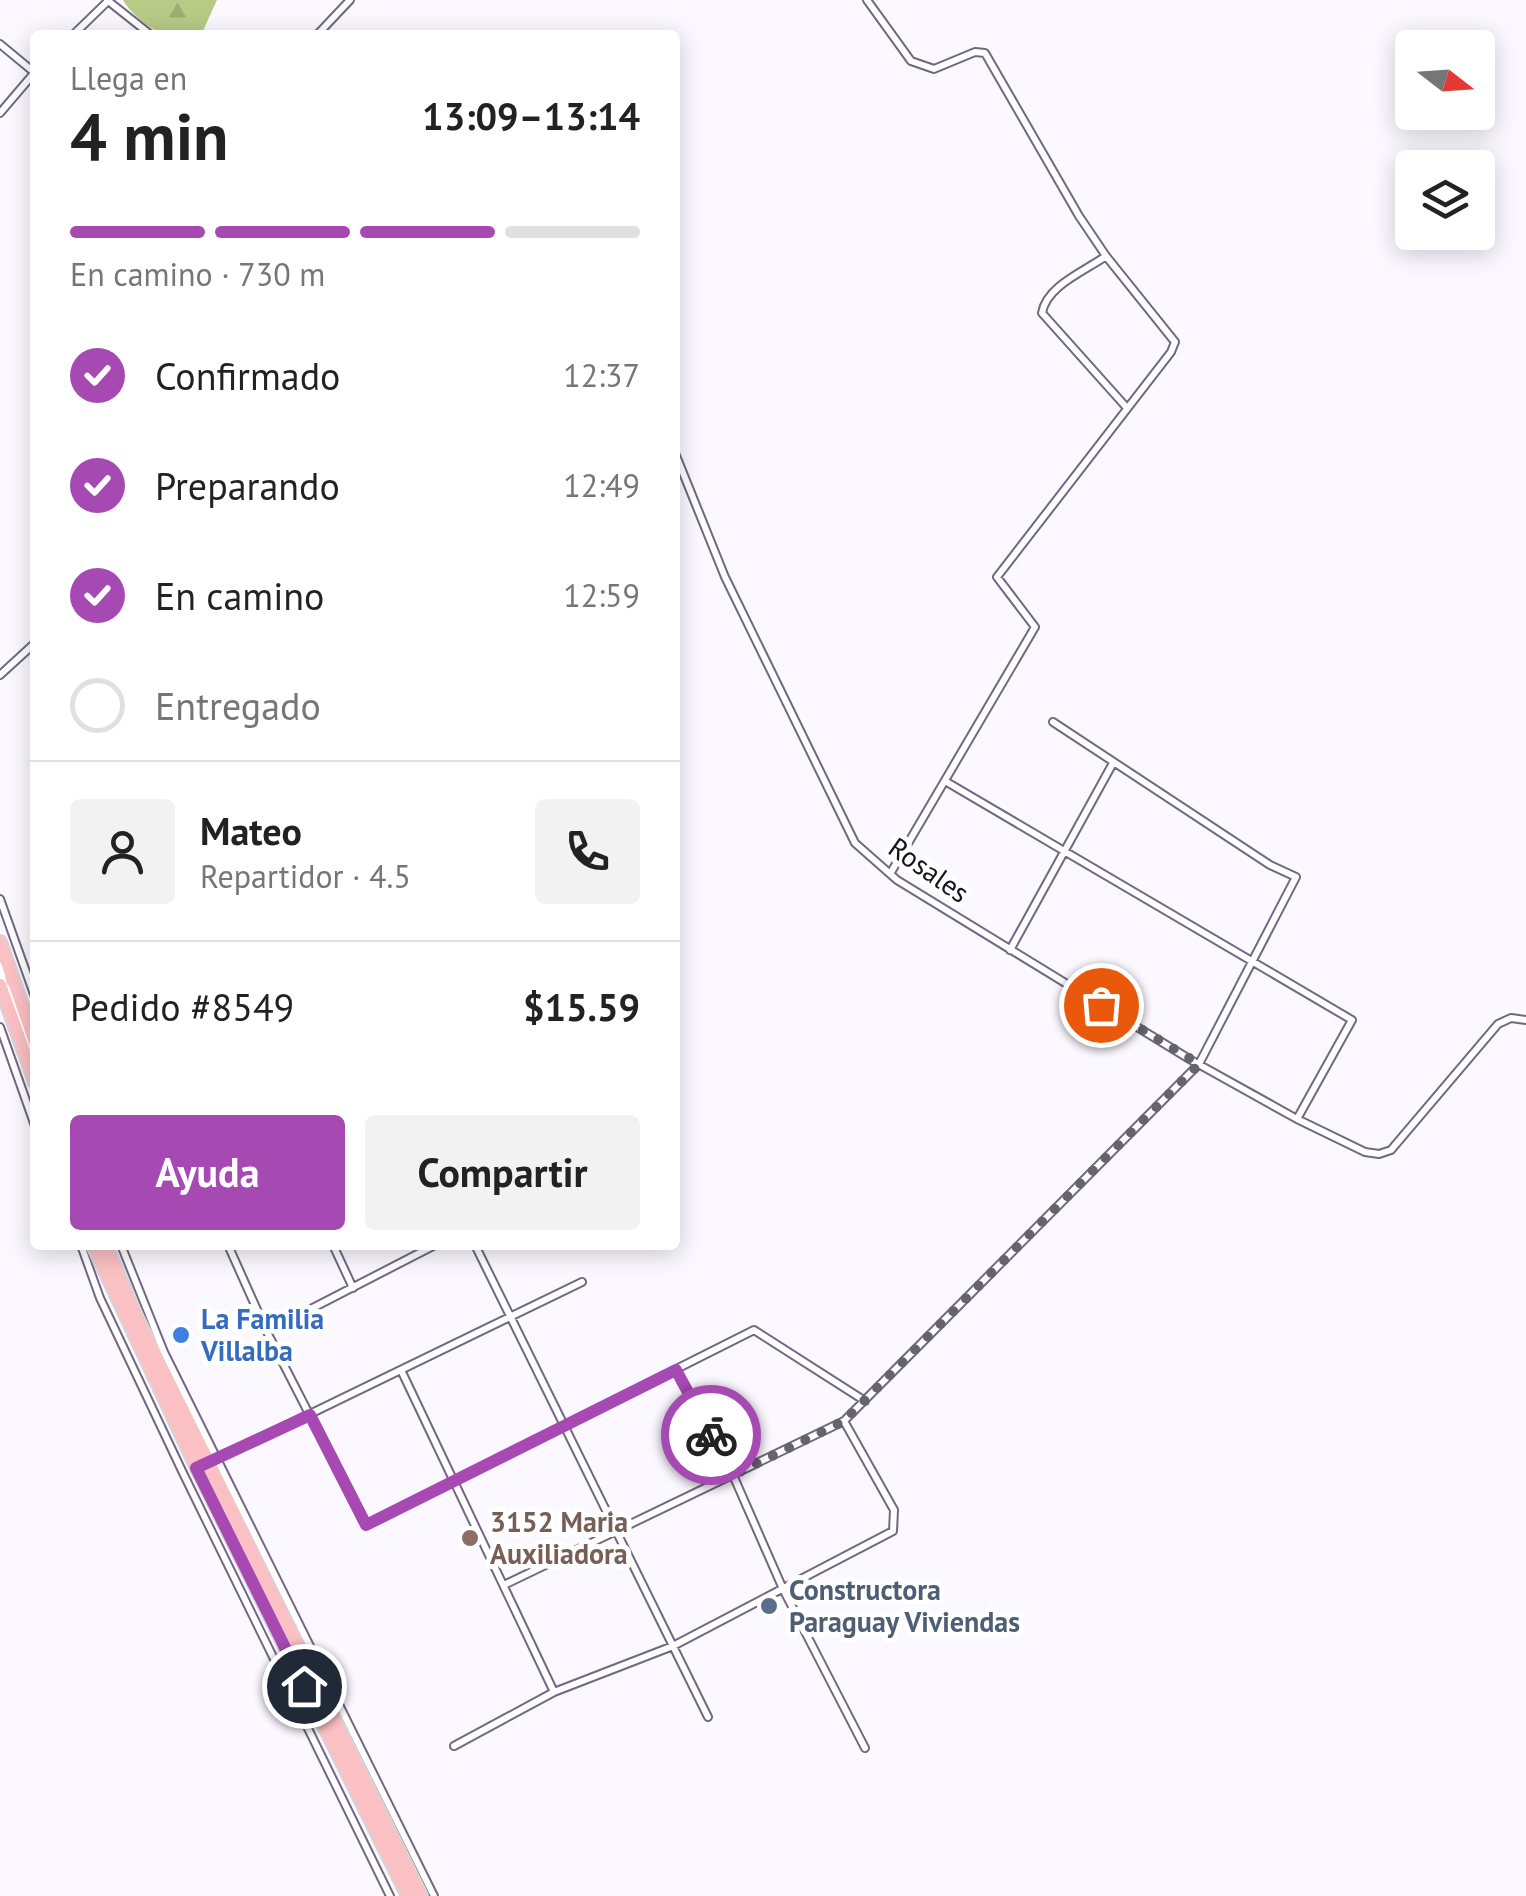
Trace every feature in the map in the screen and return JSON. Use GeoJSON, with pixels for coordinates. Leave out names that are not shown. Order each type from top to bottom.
{"type":"FeatureCollection","features":[{"type":"Feature","properties":{"kind":"highway"},"geometry":{"type":"LineString","coordinates":[[0,942],[30,1028]]}},
{"type":"Feature","properties":{"kind":"highway"},"geometry":{"type":"LineString","coordinates":[[1,987],[30,1068]]}},
{"type":"Feature","properties":{"kind":"highway"},"geometry":{"type":"LineString","coordinates":[[111,1253],[408,1896]]}},
{"type":"Feature","properties":{"kind":"highway"},"geometry":{"type":"LineString","coordinates":[[207,1464],[421,1896]]}},
{"type":"Feature","properties":{"kind":"street"},"geometry":{"type":"LineString","coordinates":[[78,30],[108,0],[145,30]]}},
{"type":"Feature","properties":{"kind":"street"},"geometry":{"type":"LineString","coordinates":[[323,30],[350,0]]}},
{"type":"Feature","properties":{"kind":"street"},"geometry":{"type":"LineString","coordinates":[[867,0],[912,61],[934,69],[976,52],[985,54],[1079,216],[1175,342],[1172,352],[997,576],[1035,627],[890,874]]}},
{"type":"Feature","properties":{"kind":"street"},"geometry":{"type":"LineString","coordinates":[[0,44],[30,69]]}},
{"type":"Feature","properties":{"kind":"street"},"geometry":{"type":"LineString","coordinates":[[0,112],[30,79]]}},
{"type":"Feature","properties":{"kind":"street"},"geometry":{"type":"LineString","coordinates":[[1106,256],[1051,295],[1042,314],[1127,408]]}},
{"type":"Feature","properties":{"kind":"street","name":"Rosales"},"geometry":{"type":"LineString","coordinates":[[680,465],[726,577],[855,843],[890,874],[1199,1064],[1366,1152],[1379,1154],[1391,1150],[1498,1024],[1512,1018],[1526,1020]]}},
{"type":"Feature","properties":{"kind":"street"},"geometry":{"type":"LineString","coordinates":[[0,675],[30,648]]}},
{"type":"Feature","properties":{"kind":"street"},"geometry":{"type":"LineString","coordinates":[[504,1585],[844,1421],[1199,1064],[1296,877],[1270,865],[1053,722]]}},
{"type":"Feature","properties":{"kind":"street"},"geometry":{"type":"LineString","coordinates":[[1010,950],[1113,763]]}},
{"type":"Feature","properties":{"kind":"street"},"geometry":{"type":"LineString","coordinates":[[945,782],[1352,1020],[1297,1119]]}},
{"type":"Feature","properties":{"kind":"street"},"geometry":{"type":"LineString","coordinates":[[0,900],[30,983]]}},
{"type":"Feature","properties":{"kind":"street"},"geometry":{"type":"LineString","coordinates":[[0,966],[1,987],[9,989],[30,1049]]}},
{"type":"Feature","properties":{"kind":"street"},"geometry":{"type":"LineString","coordinates":[[0,1028],[30,1112]]}},
{"type":"Feature","properties":{"kind":"street"},"geometry":{"type":"LineString","coordinates":[[230,1250],[267,1332],[366,1525],[754,1330],[865,1401]]}},
{"type":"Feature","properties":{"kind":"street"},"geometry":{"type":"LineString","coordinates":[[334,1250],[352,1288]]}},
{"type":"Feature","properties":{"kind":"street"},"geometry":{"type":"LineString","coordinates":[[267,1332],[425,1250]]}},
{"type":"Feature","properties":{"kind":"street"},"geometry":{"type":"LineString","coordinates":[[477,1250],[708,1717]]}},
{"type":"Feature","properties":{"kind":"street"},"geometry":{"type":"LineString","coordinates":[[111,1253],[164,1352],[207,1464],[434,1896]]}},
{"type":"Feature","properties":{"kind":"street"},"geometry":{"type":"LineString","coordinates":[[111,1253],[100,1298],[390,1896]]}},
{"type":"Feature","properties":{"kind":"street"},"geometry":{"type":"LineString","coordinates":[[207,1464],[582,1282]]}},
{"type":"Feature","properties":{"kind":"street"},"geometry":{"type":"LineString","coordinates":[[401,1370],[554,1692]]}},
{"type":"Feature","properties":{"kind":"street"},"geometry":{"type":"LineString","coordinates":[[676,1370],[733,1475],[783,1589],[865,1748]]}},
{"type":"Feature","properties":{"kind":"street"},"geometry":{"type":"LineString","coordinates":[[454,1746],[554,1692],[673,1646],[893,1531],[894,1510],[844,1421]]}},
{"type":"Feature","properties":{"kind":"green space"},"geometry":{"type":"Polygon","coordinates":[[[123,0],[217,0],[203,30],[156,30],[136,16],[123,0]]]}},
{"type":"Feature","properties":{"kind":"way so far"},"geometry":{"type":"LineString","coordinates":[[711,1435],[733,1475],[844,1421],[1199,1064],[1101,1005]]}},
{"type":"Feature","properties":{"kind":"place","name":"La Familia Villalba"},"geometry":{"type":"Point","coordinates":[181,1335]}},
{"type":"Feature","properties":{"kind":"place","name":"3152 Maria Auxiliadora"},"geometry":{"type":"Point","coordinates":[470,1538]}},
{"type":"Feature","properties":{"kind":"place","name":"Constructora Paraguay Viviendas"},"geometry":{"type":"Point","coordinates":[769,1606]}},
{"type":"Feature","properties":{"kind":"route"},"geometry":{"type":"LineString","coordinates":[[304,1686],[196,1468],[310,1415],[366,1525],[676,1370],[711,1435]]}}]}
